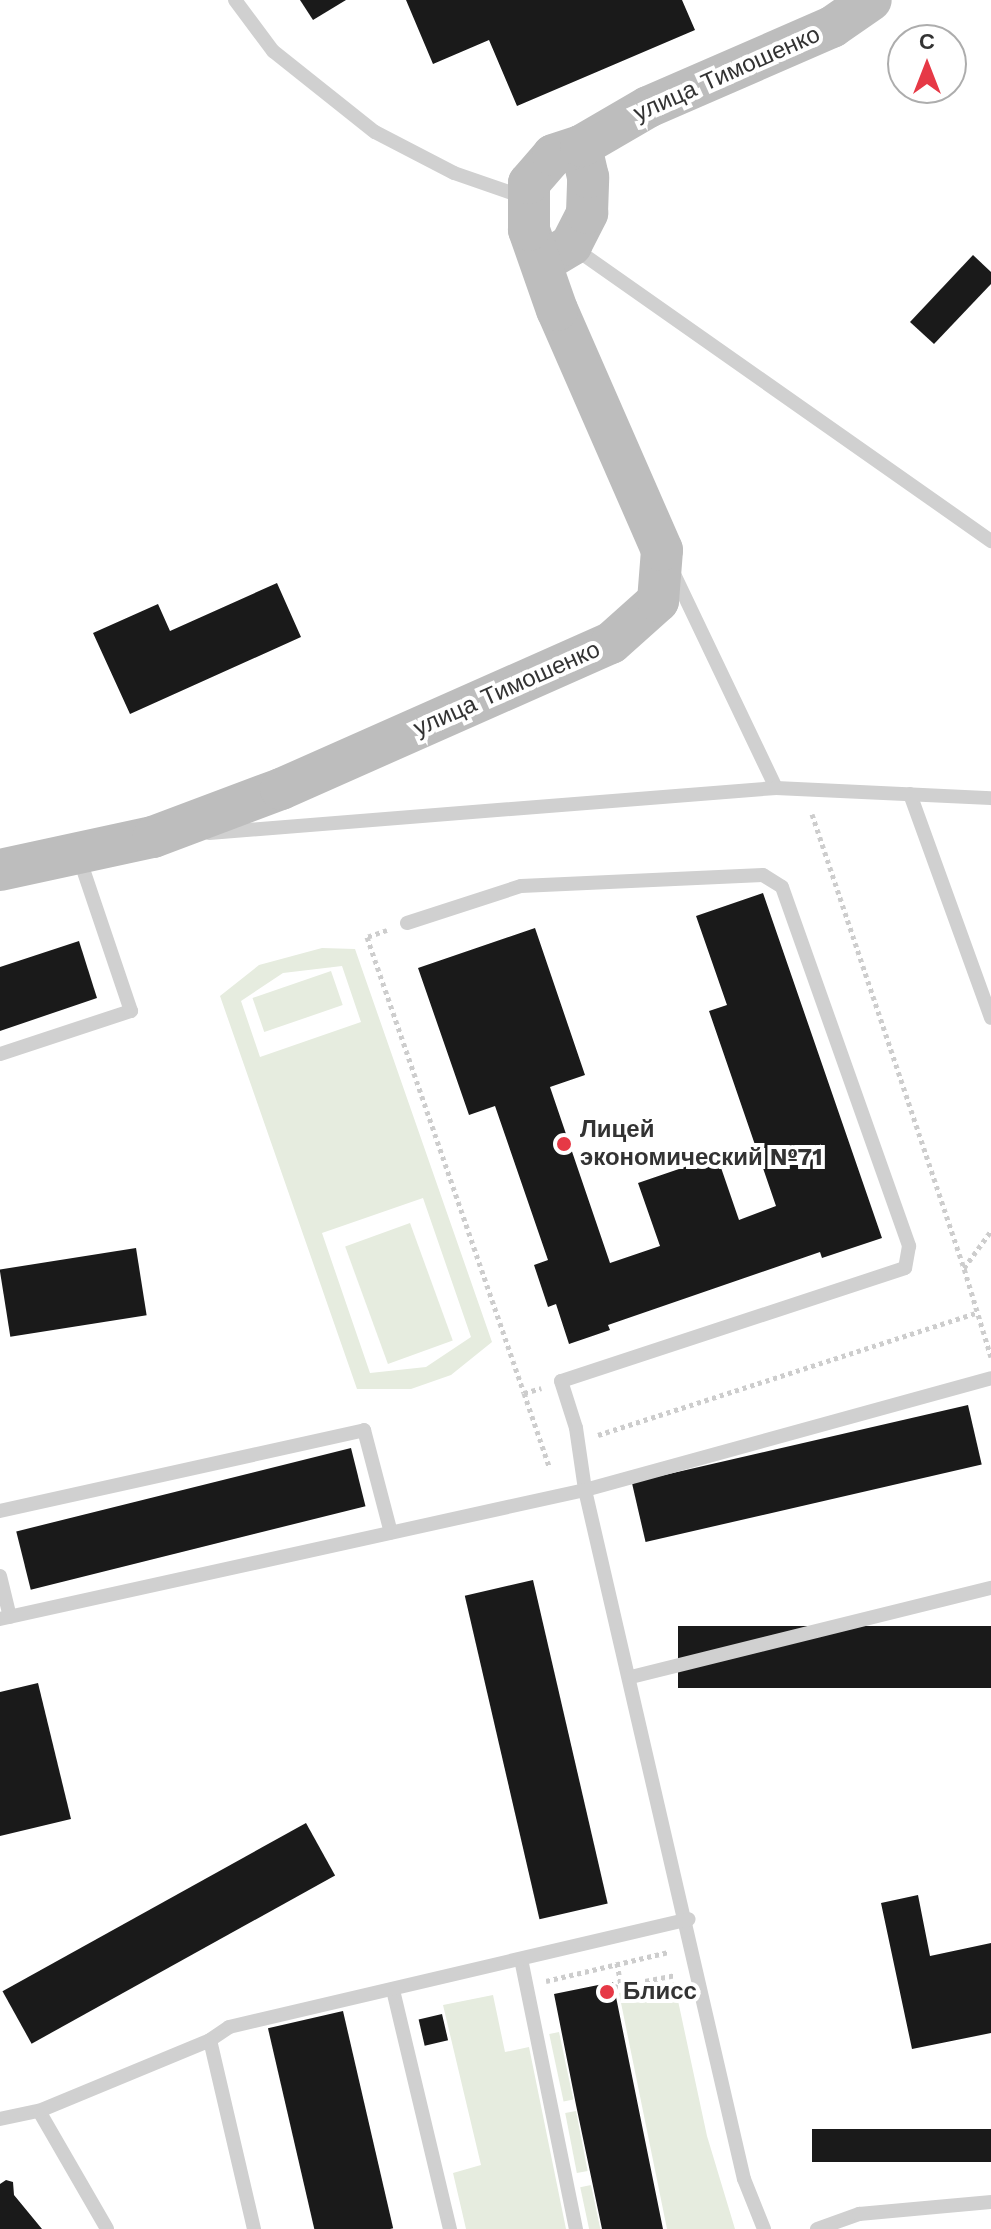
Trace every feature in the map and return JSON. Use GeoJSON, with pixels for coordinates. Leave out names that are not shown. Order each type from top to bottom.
{"type":"FeatureCollection","features":[{"type":"Feature","properties":{"kind":"street","name":"улица Тимошенко"},"geometry":{"type":"LineString","coordinates":[[0,870],[153,837],[281,789],[611,643],[658,601],[662,550],[557,310],[557,254],[529,230],[527,198],[538,166],[553,155],[581,146],[648,107],[832,27],[871,0]]}},
{"type":"Feature","properties":{"kind":"street"},"geometry":{"type":"LineString","coordinates":[[557,254],[587,213],[588,177],[581,146]]}},
{"type":"Feature","properties":{"kind":"lane"},"geometry":{"type":"LineString","coordinates":[[235,0],[273,51],[375,132],[454,173],[527,198]]}},
{"type":"Feature","properties":{"kind":"lane"},"geometry":{"type":"LineString","coordinates":[[557,254],[991,541]]}},
{"type":"Feature","properties":{"kind":"lane"},"geometry":{"type":"LineString","coordinates":[[662,550],[776,788]]}},
{"type":"Feature","properties":{"kind":"lane"},"geometry":{"type":"LineString","coordinates":[[153,837],[776,788],[991,798]]}},
{"type":"Feature","properties":{"kind":"lane"},"geometry":{"type":"LineString","coordinates":[[910,794],[991,1018]]}},
{"type":"Feature","properties":{"kind":"lane"},"geometry":{"type":"LineString","coordinates":[[0,1054],[131,1011],[78,853]]}},
{"type":"Feature","properties":{"kind":"lane"},"geometry":{"type":"LineString","coordinates":[[407,923],[521,886],[763,875],[782,887],[909,1246],[905,1268],[561,1381],[578,1442],[585,1490],[688,1919],[744,2179],[764,2229]]}},
{"type":"Feature","properties":{"kind":"lane"},"geometry":{"type":"LineString","coordinates":[[0,1576],[5,1618],[585,1490],[991,1378]]}},
{"type":"Feature","properties":{"kind":"lane"},"geometry":{"type":"LineString","coordinates":[[0,1511],[364,1430],[391,1533]]}},
{"type":"Feature","properties":{"kind":"lane"},"geometry":{"type":"LineString","coordinates":[[631,1677],[991,1588]]}},
{"type":"Feature","properties":{"kind":"lane"},"geometry":{"type":"LineString","coordinates":[[0,2119],[39,2111],[210,2040],[229,2027],[688,1919]]}},
{"type":"Feature","properties":{"kind":"lane"},"geometry":{"type":"LineString","coordinates":[[521,1959],[576,2229]]}},
{"type":"Feature","properties":{"kind":"lane"},"geometry":{"type":"LineString","coordinates":[[393,1990],[450,2229]]}},
{"type":"Feature","properties":{"kind":"lane"},"geometry":{"type":"LineString","coordinates":[[210,2040],[254,2229]]}},
{"type":"Feature","properties":{"kind":"lane"},"geometry":{"type":"LineString","coordinates":[[39,2111],[107,2229]]}},
{"type":"Feature","properties":{"kind":"lane"},"geometry":{"type":"LineString","coordinates":[[817,2229],[859,2214],[991,2202]]}},
{"type":"Feature","properties":{"kind":"path"},"geometry":{"type":"LineString","coordinates":[[803,789],[964,1268],[991,1358]]}},
{"type":"Feature","properties":{"kind":"path"},"geometry":{"type":"LineString","coordinates":[[407,923],[367,937],[549,1466]]}},
{"type":"Feature","properties":{"kind":"path"},"geometry":{"type":"LineString","coordinates":[[964,1268],[991,1231]]}},
{"type":"Feature","properties":{"kind":"path"},"geometry":{"type":"LineString","coordinates":[[578,1442],[978,1312]]}},
{"type":"Feature","properties":{"kind":"path"},"geometry":{"type":"LineString","coordinates":[[524,1393],[561,1381]]}},
{"type":"Feature","properties":{"kind":"path"},"geometry":{"type":"LineString","coordinates":[[526,1986],[693,1946]]}},
{"type":"Feature","properties":{"kind":"path"},"geometry":{"type":"LineString","coordinates":[[614,1987],[699,1970]]}},
{"type":"Feature","properties":{"kind":"shaded area"},"geometry":{"type":"Polygon","coordinates":[[[322,948],[355,949],[492,1342],[451,1375],[411,1389],[357,1389],[220,996],[259,965],[322,948]],[[342,966],[283,973],[241,1001],[260,1057],[361,1022],[342,966]],[[423,1198],[322,1233],[370,1373],[426,1367],[471,1337],[423,1198]]]}},
{"type":"Feature","properties":{"kind":"shaded area"},"geometry":{"type":"Polygon","coordinates":[[[331,971],[343,1005],[264,1032],[253,998],[331,971]]]}},
{"type":"Feature","properties":{"kind":"shaded area"},"geometry":{"type":"Polygon","coordinates":[[[410,1223],[453,1340],[388,1364],[345,1247],[410,1223]]]}},
{"type":"Feature","properties":{"kind":"shaded area"},"geometry":{"type":"Polygon","coordinates":[[[674,1982],[707,2136],[735,2229],[667,2229],[619,1993],[674,1982]]]}},
{"type":"Feature","properties":{"kind":"shaded area"},"geometry":{"type":"Polygon","coordinates":[[[493,1995],[505,2052],[529,2047],[566,2229],[466,2229],[453,2173],[481,2165],[443,2005],[493,1995]]]}},
{"type":"Feature","properties":{"kind":"shaded area"},"geometry":{"type":"Polygon","coordinates":[[[559,2032],[573,2099],[564,2102],[549,2034],[559,2032]]]}},
{"type":"Feature","properties":{"kind":"shaded area"},"geometry":{"type":"Polygon","coordinates":[[[576,2111],[588,2171],[577,2173],[565,2113],[576,2111]]]}},
{"type":"Feature","properties":{"kind":"shaded area"},"geometry":{"type":"Polygon","coordinates":[[[591,2185],[600,2229],[589,2229],[580,2187],[591,2185]]]}},
{"type":"Feature","properties":{"kind":"building"},"geometry":{"type":"Polygon","coordinates":[[[300,0],[346,0],[313,20],[300,0]]]}},
{"type":"Feature","properties":{"kind":"building"},"geometry":{"type":"Polygon","coordinates":[[[406,0],[682,0],[695,30],[517,106],[489,40],[433,64],[406,0]]]}},
{"type":"Feature","properties":{"kind":"building"},"geometry":{"type":"Polygon","coordinates":[[[973,255],[991,272],[991,284],[934,344],[910,322],[973,255]]]}},
{"type":"Feature","properties":{"kind":"building"},"geometry":{"type":"Polygon","coordinates":[[[277,583],[301,637],[130,714],[93,633],[158,604],[170,631],[277,583]]]}},
{"type":"Feature","properties":{"kind":"building"},"geometry":{"type":"Polygon","coordinates":[[[763,893],[882,1238],[822,1258],[820,1252],[608,1325],[610,1330],[569,1344],[556,1304],[548,1307],[534,1265],[548,1260],[495,1106],[469,1115],[418,968],[535,928],[585,1075],[550,1087],[610,1263],[660,1246],[638,1183],[717,1156],[739,1220],[776,1206],[709,1011],[727,1005],[696,916],[763,893]]]}},
{"type":"Feature","properties":{"kind":"building"},"geometry":{"type":"Polygon","coordinates":[[[79,941],[97,998],[0,1031],[0,967],[79,941]]]}},
{"type":"Feature","properties":{"kind":"building"},"geometry":{"type":"Polygon","coordinates":[[[136,1248],[147,1315],[10,1337],[0,1270],[136,1248]]]}},
{"type":"Feature","properties":{"kind":"building"},"geometry":{"type":"Polygon","coordinates":[[[968,1405],[982,1464],[646,1542],[632,1483],[968,1405]]]}},
{"type":"Feature","properties":{"kind":"building"},"geometry":{"type":"Polygon","coordinates":[[[351,1448],[366,1506],[31,1590],[16,1531],[351,1448]]]}},
{"type":"Feature","properties":{"kind":"building"},"geometry":{"type":"Polygon","coordinates":[[[533,1580],[608,1903],[539,1919],[465,1596],[533,1580]]]}},
{"type":"Feature","properties":{"kind":"building"},"geometry":{"type":"Polygon","coordinates":[[[678,1626],[991,1626],[991,1688],[678,1688],[678,1626]]]}},
{"type":"Feature","properties":{"kind":"building"},"geometry":{"type":"Polygon","coordinates":[[[38,1683],[71,1819],[0,1836],[0,1692],[38,1683]]]}},
{"type":"Feature","properties":{"kind":"building"},"geometry":{"type":"Polygon","coordinates":[[[306,1823],[335,1875],[32,2044],[3,1991],[306,1823]]]}},
{"type":"Feature","properties":{"kind":"building"},"geometry":{"type":"Polygon","coordinates":[[[918,1895],[930,1956],[991,1943],[991,2033],[912,2049],[881,1903],[918,1895]]]}},
{"type":"Feature","properties":{"kind":"building"},"geometry":{"type":"Polygon","coordinates":[[[613,1982],[663,2229],[602,2229],[576,2105],[554,1994],[613,1982]]]}},
{"type":"Feature","properties":{"kind":"building"},"geometry":{"type":"Polygon","coordinates":[[[343,2011],[393,2228],[314,2229],[268,2028],[343,2011]]]}},
{"type":"Feature","properties":{"kind":"building"},"geometry":{"type":"Polygon","coordinates":[[[442,2014],[448,2040],[425,2046],[419,2019],[442,2014]]]}},
{"type":"Feature","properties":{"kind":"building"},"geometry":{"type":"Polygon","coordinates":[[[812,2129],[991,2129],[991,2162],[812,2162],[812,2129]]]}},
{"type":"Feature","properties":{"kind":"building"},"geometry":{"type":"Polygon","coordinates":[[[6,2180],[13,2182],[14,2195],[42,2229],[0,2229],[0,2184],[6,2180]]]}},
{"type":"Feature","properties":{"kind":"place","name":"Лицей экономический №71"},"geometry":{"type":"Point","coordinates":[564,1144]}},
{"type":"Feature","properties":{"kind":"place","name":"Блисс"},"geometry":{"type":"Point","coordinates":[607,1992]}}]}
